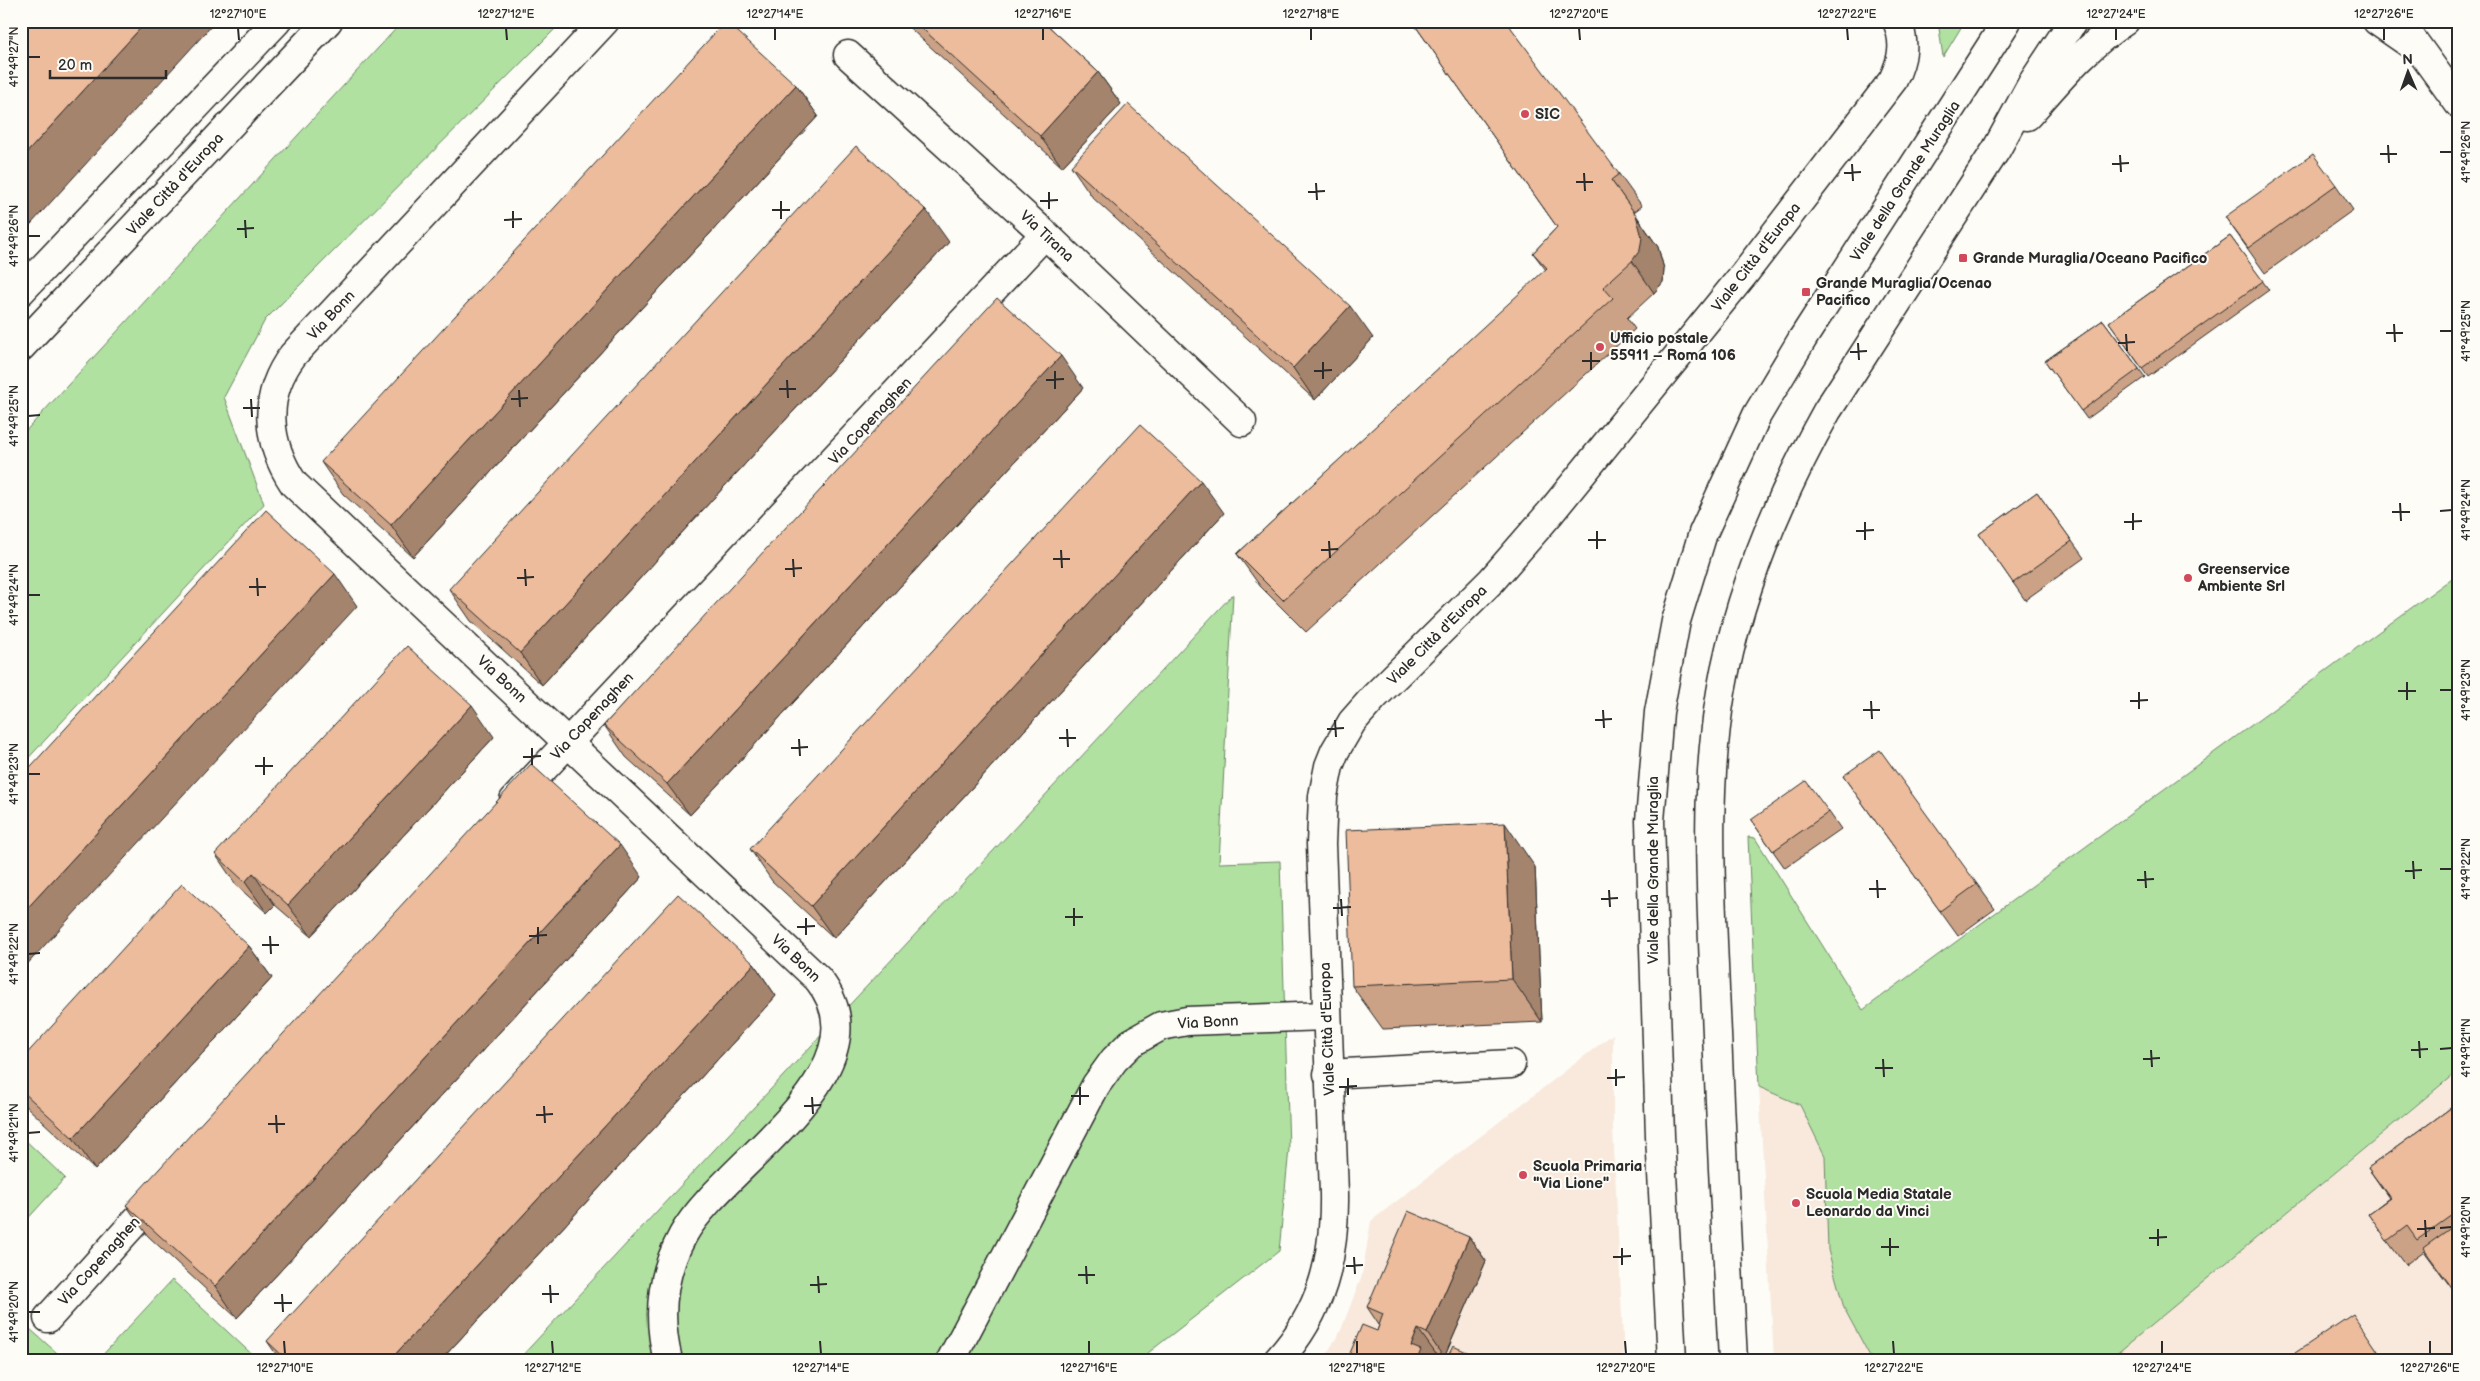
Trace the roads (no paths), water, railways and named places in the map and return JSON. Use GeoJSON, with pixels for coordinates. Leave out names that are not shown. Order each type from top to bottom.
{"type":"FeatureCollection","features":[{"type":"Feature","properties":{"kind":"street"},"geometry":{"type":"LineString","coordinates":[[21,291],[176,130],[277,21]]}},
{"type":"Feature","properties":{"kind":"street","name":"Viale Città d'Europa"},"geometry":{"type":"LineString","coordinates":[[21,347],[328,21]]}},
{"type":"Feature","properties":{"kind":"street","name":"Via Bonn"},"geometry":{"type":"LineString","coordinates":[[605,21],[293,355],[277,382],[270,411],[275,448],[294,484],[818,979],[829,995],[837,1015],[837,1042],[828,1067],[808,1096],[700,1213],[676,1248],[665,1280],[663,1296],[662,1322],[668,1360]]}},
{"type":"Feature","properties":{"kind":"street","name":"Viale Città d'Europa"},"geometry":{"type":"LineString","coordinates":[[1278,1360],[1310,1318],[1321,1290],[1331,1251],[1334,1194],[1328,1074],[1321,844],[1323,803],[1329,766],[1344,734],[1360,711],[1517,553],[1744,274],[1893,80],[1902,57],[1904,44],[1897,21]]}},
{"type":"Feature","properties":{"kind":"street","name":"Viale della Grande Muraglia"},"geometry":{"type":"LineString","coordinates":[[1672,1360],[1660,1136],[1650,821],[1659,712],[1678,614],[1703,534],[1757,415],[1803,338],[2007,21]]}},
{"type":"Feature","properties":{"kind":"street"},"geometry":{"type":"LineString","coordinates":[[1733,1360],[1709,836],[1712,767],[1717,716],[1729,655],[1756,561],[1779,504],[1804,452],[1828,411],[1996,150],[2033,82],[2073,21]]}},
{"type":"Feature","properties":{"kind":"street"},"geometry":{"type":"LineString","coordinates":[[1996,150],[2078,58],[2107,33],[2125,21]]}},
{"type":"Feature","properties":{"kind":"street"},"geometry":{"type":"LineString","coordinates":[[2376,21],[2422,53]]}},
{"type":"Feature","properties":{"kind":"street"},"geometry":{"type":"LineString","coordinates":[[2399,21],[2459,104]]}},
{"type":"Feature","properties":{"kind":"street"},"geometry":{"type":"LineString","coordinates":[[2418,21],[2422,53]]}},
{"type":"Feature","properties":{"kind":"street","name":"Via Tirana"},"geometry":{"type":"LineString","coordinates":[[848,55],[1046,234],[1242,422]]}},
{"type":"Feature","properties":{"kind":"street"},"geometry":{"type":"LineString","coordinates":[[176,130],[203,154]]}},
{"type":"Feature","properties":{"kind":"street","name":"Via Copenaghen"},"geometry":{"type":"LineString","coordinates":[[495,822],[568,741],[1046,234]]}},
{"type":"Feature","properties":{"kind":"street","name":"Via Bonn"},"geometry":{"type":"LineString","coordinates":[[951,1360],[1096,1084],[1114,1060],[1131,1043],[1150,1030],[1187,1021],[1326,1016]]}},
{"type":"Feature","properties":{"kind":"street"},"geometry":{"type":"LineString","coordinates":[[1328,1074],[1511,1064]]}},
{"type":"Feature","properties":{"kind":"street","name":"Via Copenaghen"},"geometry":{"type":"LineString","coordinates":[[48,1318],[175,1177]]}},
{"type":"Feature","properties":{"kind":"place","name":"SIC"},"geometry":{"type":"Point","coordinates":[1525,114]}},
{"type":"Feature","properties":{"kind":"place","name":"Grande Muraglia/Oceano Pacifico"},"geometry":{"type":"Point","coordinates":[1963,258]}},
{"type":"Feature","properties":{"kind":"place","name":"Grande Muraglia/Ocenao Pacifico"},"geometry":{"type":"Point","coordinates":[1806,292]}},
{"type":"Feature","properties":{"kind":"place","name":"Ufficio postale 55911 – Roma 106"},"geometry":{"type":"Point","coordinates":[1600,347]}},
{"type":"Feature","properties":{"kind":"place","name":"Greenservice Ambiente Srl"},"geometry":{"type":"Point","coordinates":[2188,578]}},
{"type":"Feature","properties":{"kind":"place","name":"Scuola Primaria \"Via Lione\""},"geometry":{"type":"Point","coordinates":[1523,1175]}},
{"type":"Feature","properties":{"kind":"place","name":"Scuola Media Statale Leonardo da Vinci"},"geometry":{"type":"Point","coordinates":[1796,1203]}}]}
